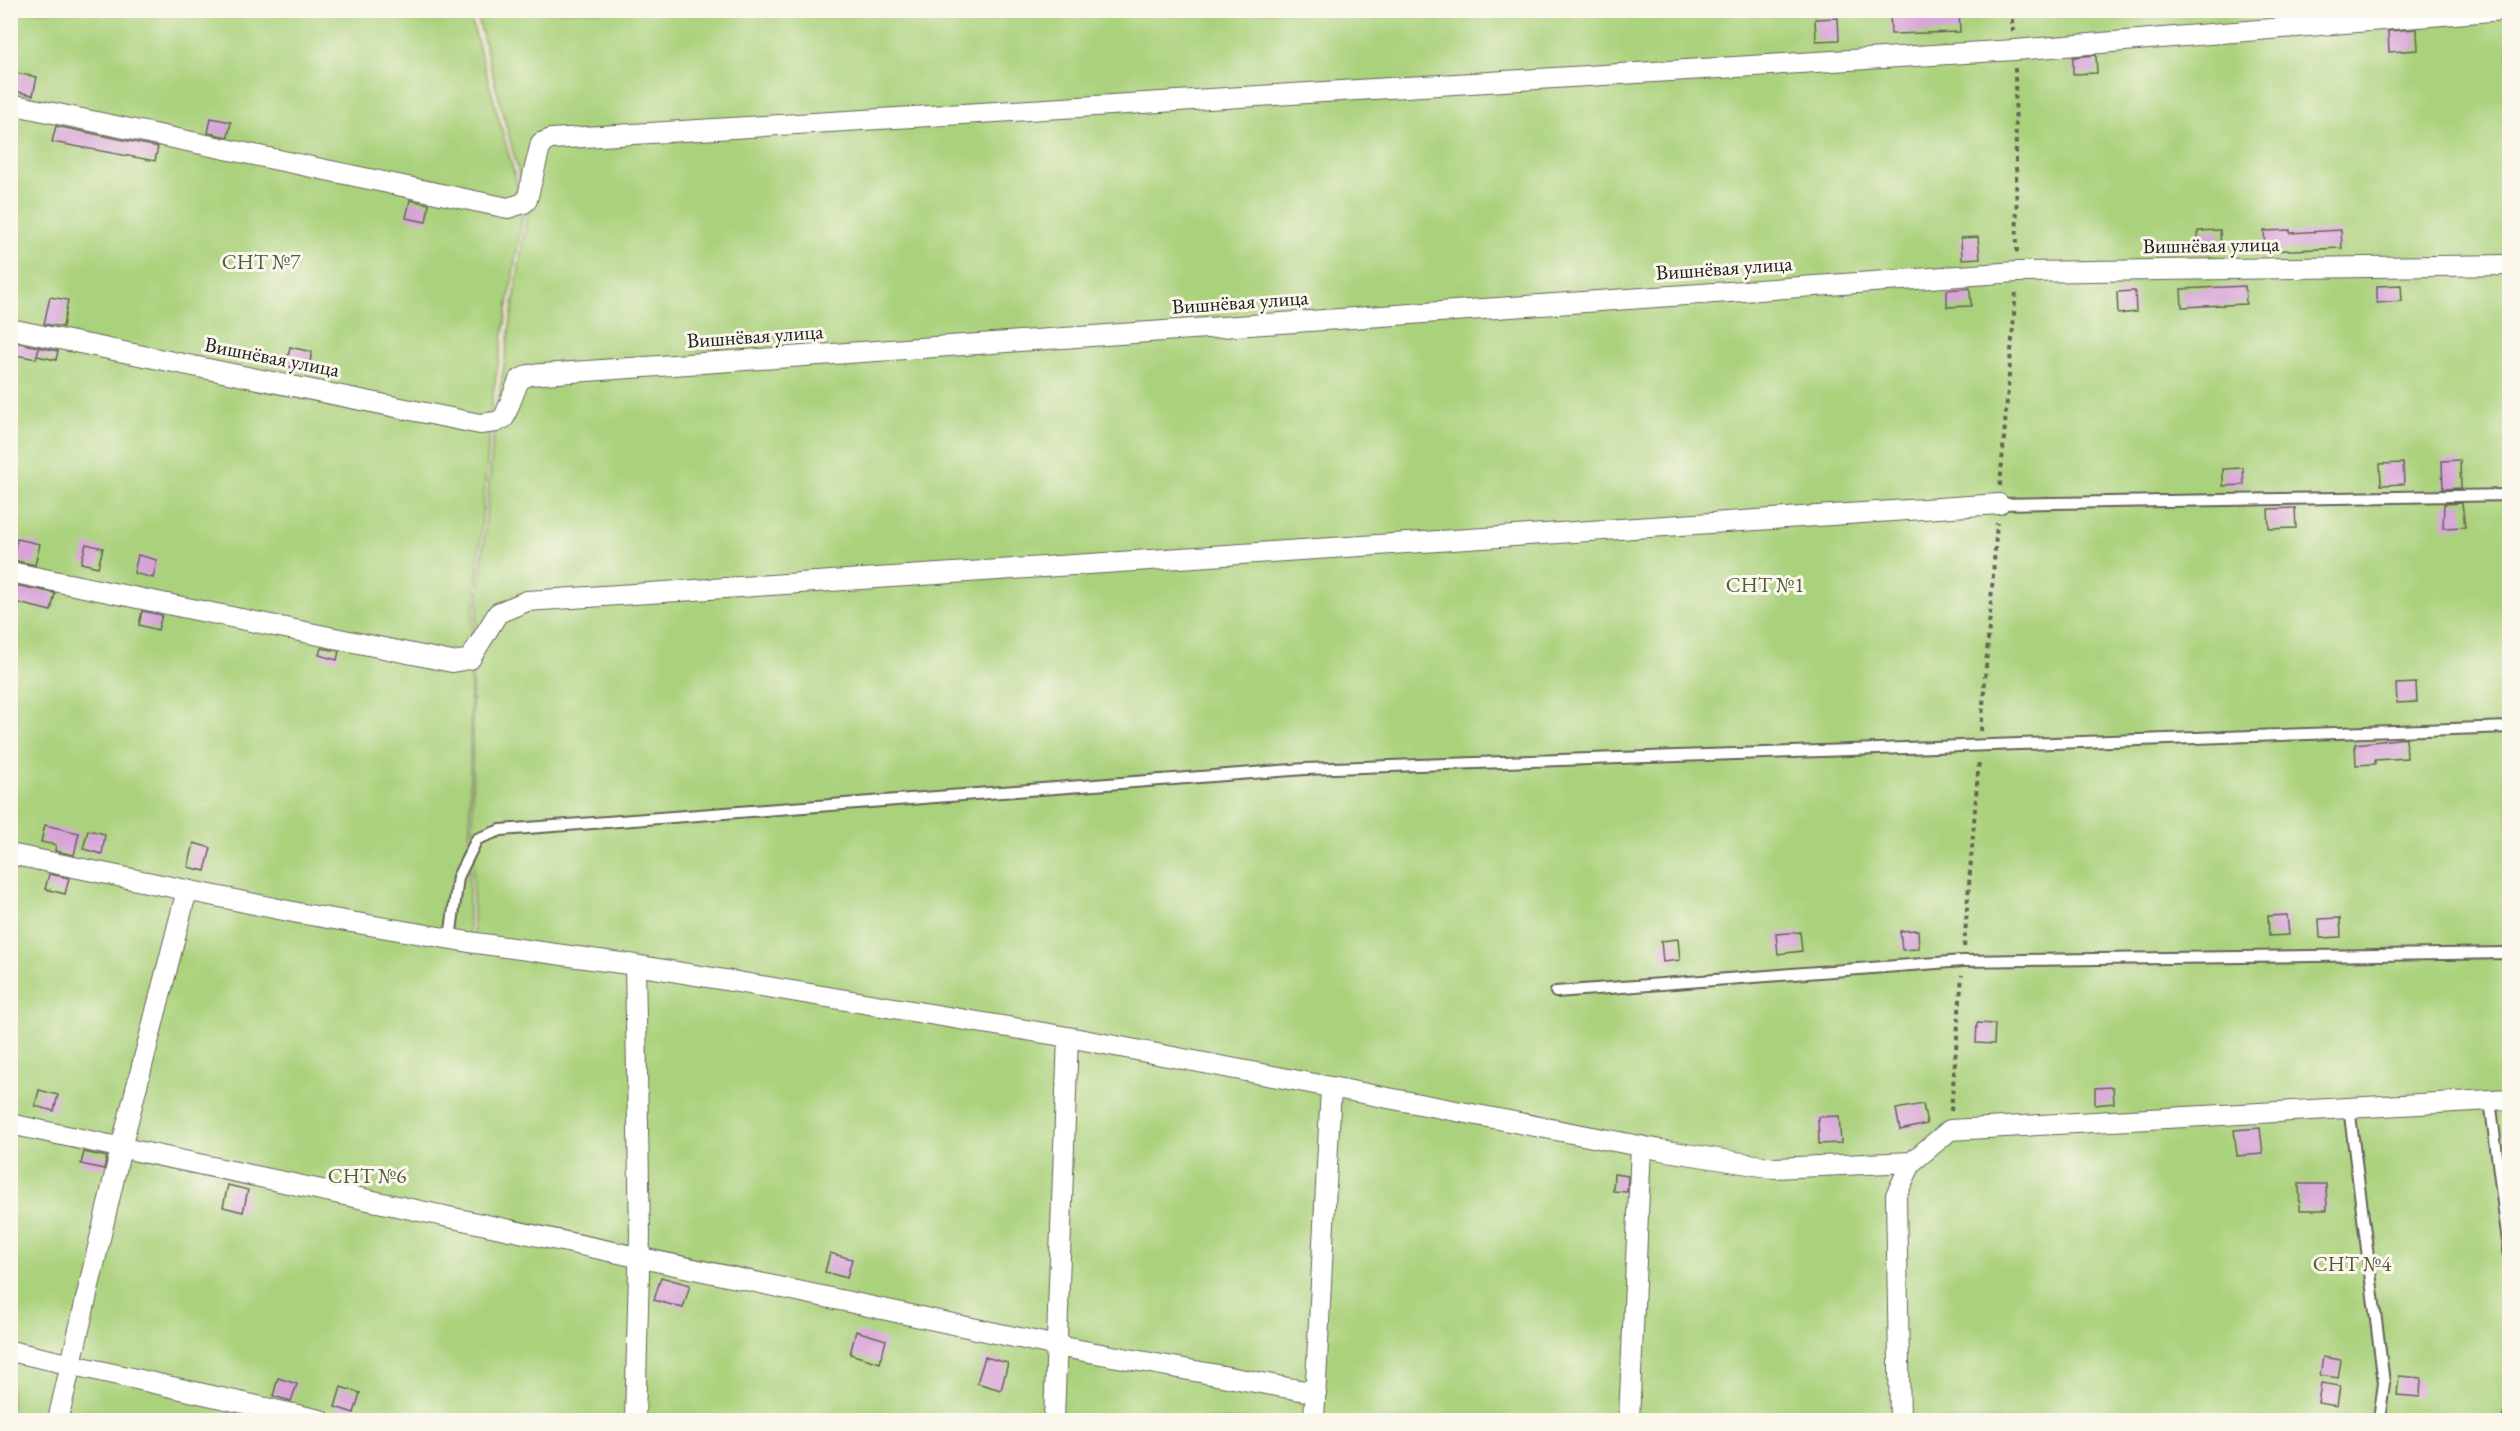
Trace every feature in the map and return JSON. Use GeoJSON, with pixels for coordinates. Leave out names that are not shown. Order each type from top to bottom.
{"type":"FeatureCollection","features":[{"type":"Feature","properties":{"kind":"street"},"geometry":{"type":"LineString","coordinates":[[10,104],[507,208],[527,200],[540,143],[551,139],[2015,50],[2503,10]]}},
{"type":"Feature","properties":{"kind":"street","name":"Вишнёвая улица"},"geometry":{"type":"LineString","coordinates":[[10,329],[480,424],[496,422],[504,418],[519,380],[529,375],[2017,272],[2510,265]]}},
{"type":"Feature","properties":{"kind":"street"},"geometry":{"type":"LineString","coordinates":[[10,572],[452,662],[470,659],[498,613],[527,601],[1999,504]]}},
{"type":"Feature","properties":{"kind":"street"},"geometry":{"type":"LineString","coordinates":[[10,854],[298,913],[450,939],[635,965],[1068,1037],[1641,1146],[1774,1168],[1912,1162]]}},
{"type":"Feature","properties":{"kind":"street"},"geometry":{"type":"LineString","coordinates":[[58,1420],[121,1148],[187,891]]}},
{"type":"Feature","properties":{"kind":"street"},"geometry":{"type":"LineString","coordinates":[[635,965],[639,1258],[635,1420]]}},
{"type":"Feature","properties":{"kind":"street"},"geometry":{"type":"LineString","coordinates":[[1054,1420],[1068,1037]]}},
{"type":"Feature","properties":{"kind":"street"},"geometry":{"type":"LineString","coordinates":[[1314,1420],[1331,1087]]}},
{"type":"Feature","properties":{"kind":"street"},"geometry":{"type":"LineString","coordinates":[[1900,1420],[1896,1195],[1912,1162],[1950,1130],[2510,1099]]}},
{"type":"Feature","properties":{"kind":"street"},"geometry":{"type":"LineString","coordinates":[[10,1124],[1057,1346],[1316,1393]]}},
{"type":"Feature","properties":{"kind":"street"},"geometry":{"type":"LineString","coordinates":[[1629,1420],[1641,1146]]}},
{"type":"Feature","properties":{"kind":"street"},"geometry":{"type":"LineString","coordinates":[[10,1351],[320,1420]]}},
{"type":"Feature","properties":{"kind":"lane"},"geometry":{"type":"LineString","coordinates":[[1999,504],[2510,495]]}},
{"type":"Feature","properties":{"kind":"lane"},"geometry":{"type":"LineString","coordinates":[[450,939],[458,877],[477,839],[501,830],[1305,769],[2510,727]]}},
{"type":"Feature","properties":{"kind":"lane"},"geometry":{"type":"LineString","coordinates":[[1556,992],[1963,961],[2510,953]]}},
{"type":"Feature","properties":{"kind":"lane"},"geometry":{"type":"LineString","coordinates":[[2490,1100],[2510,1258]]}},
{"type":"Feature","properties":{"kind":"lane"},"geometry":{"type":"LineString","coordinates":[[2349,1107],[2384,1383],[2379,1420]]}},
{"type":"Feature","properties":{"kind":"lane"},"geometry":{"type":"LineString","coordinates":[[2508,1420],[2510,1414]]}},
{"type":"Feature","properties":{"kind":"path"},"geometry":{"type":"LineString","coordinates":[[1950,1130],[2017,272],[2015,50],[2011,10]]}},
{"type":"Feature","properties":{"kind":"green space","name":"СНТ №1"},"geometry":{"type":"Polygon","coordinates":[[[10,11],[469,11],[524,209],[493,395],[471,645],[469,937],[473,937],[472,668],[494,429],[528,209],[476,11],[2509,11],[2509,1420],[11,1420],[10,11]]]}},
{"type":"Feature","properties":{"kind":"building"},"geometry":{"type":"Polygon","coordinates":[[[1934,10],[1959,10],[1960,32],[1891,34],[1890,15],[1934,13],[1934,10]]]}},
{"type":"Feature","properties":{"kind":"building"},"geometry":{"type":"Polygon","coordinates":[[[1838,18],[1839,40],[1816,41],[1815,19],[1838,18]]]}},
{"type":"Feature","properties":{"kind":"building"},"geometry":{"type":"Polygon","coordinates":[[[2417,29],[2418,50],[2389,52],[2388,31],[2417,29]]]}},
{"type":"Feature","properties":{"kind":"building"},"geometry":{"type":"Polygon","coordinates":[[[2096,55],[2097,73],[2073,74],[2073,57],[2096,55]]]}},
{"type":"Feature","properties":{"kind":"building"},"geometry":{"type":"Polygon","coordinates":[[[16,73],[37,77],[33,95],[13,91],[16,73]]]}},
{"type":"Feature","properties":{"kind":"building"},"geometry":{"type":"Polygon","coordinates":[[[211,118],[231,122],[228,137],[208,133],[211,118]]]}},
{"type":"Feature","properties":{"kind":"building"},"geometry":{"type":"Polygon","coordinates":[[[56,126],[158,147],[155,161],[52,142],[56,126]]]}},
{"type":"Feature","properties":{"kind":"building"},"geometry":{"type":"Polygon","coordinates":[[[410,200],[429,204],[426,222],[406,218],[410,200]]]}},
{"type":"Feature","properties":{"kind":"building"},"geometry":{"type":"Polygon","coordinates":[[[2220,230],[2221,251],[2199,253],[2198,231],[2220,230]]]}},
{"type":"Feature","properties":{"kind":"building"},"geometry":{"type":"Polygon","coordinates":[[[2290,230],[2290,233],[2341,230],[2342,248],[2265,251],[2264,231],[2290,230]]]}},
{"type":"Feature","properties":{"kind":"building"},"geometry":{"type":"Polygon","coordinates":[[[1978,237],[1980,258],[1962,259],[1961,238],[1978,237]]]}},
{"type":"Feature","properties":{"kind":"building"},"geometry":{"type":"Polygon","coordinates":[[[2401,285],[2402,301],[2377,303],[2377,286],[2401,285]]]}},
{"type":"Feature","properties":{"kind":"building"},"geometry":{"type":"Polygon","coordinates":[[[2245,286],[2246,304],[2182,307],[2181,289],[2245,286]]]}},
{"type":"Feature","properties":{"kind":"building"},"geometry":{"type":"Polygon","coordinates":[[[1970,288],[1971,306],[1947,307],[1947,290],[1970,288]]]}},
{"type":"Feature","properties":{"kind":"building"},"geometry":{"type":"Polygon","coordinates":[[[2135,291],[2136,312],[2118,314],[2117,292],[2135,291]]]}},
{"type":"Feature","properties":{"kind":"building"},"geometry":{"type":"Polygon","coordinates":[[[50,297],[68,300],[63,327],[44,324],[50,297]]]}},
{"type":"Feature","properties":{"kind":"building"},"geometry":{"type":"Polygon","coordinates":[[[10,341],[39,347],[36,359],[10,354],[10,341]]]}},
{"type":"Feature","properties":{"kind":"building"},"geometry":{"type":"Polygon","coordinates":[[[39,347],[58,351],[56,360],[37,356],[39,347]]]}},
{"type":"Feature","properties":{"kind":"building"},"geometry":{"type":"Polygon","coordinates":[[[290,347],[312,352],[308,371],[286,366],[290,347]]]}},
{"type":"Feature","properties":{"kind":"building"},"geometry":{"type":"Polygon","coordinates":[[[2460,460],[2461,488],[2443,489],[2442,461],[2460,460]]]}},
{"type":"Feature","properties":{"kind":"building"},"geometry":{"type":"Polygon","coordinates":[[[2403,463],[2404,484],[2381,485],[2380,464],[2403,463]]]}},
{"type":"Feature","properties":{"kind":"building"},"geometry":{"type":"Polygon","coordinates":[[[2243,468],[2244,485],[2223,486],[2223,469],[2243,468]]]}},
{"type":"Feature","properties":{"kind":"building"},"geometry":{"type":"Polygon","coordinates":[[[2462,503],[2465,527],[2443,528],[2444,504],[2462,503]]]}},
{"type":"Feature","properties":{"kind":"building"},"geometry":{"type":"Polygon","coordinates":[[[2295,508],[2296,528],[2269,529],[2268,509],[2295,508]]]}},
{"type":"Feature","properties":{"kind":"building"},"geometry":{"type":"Polygon","coordinates":[[[17,539],[40,544],[35,565],[12,560],[17,539]]]}},
{"type":"Feature","properties":{"kind":"building"},"geometry":{"type":"Polygon","coordinates":[[[86,544],[103,548],[98,567],[81,563],[86,544]]]}},
{"type":"Feature","properties":{"kind":"building"},"geometry":{"type":"Polygon","coordinates":[[[138,555],[157,560],[153,578],[134,573],[138,555]]]}},
{"type":"Feature","properties":{"kind":"building"},"geometry":{"type":"Polygon","coordinates":[[[10,584],[55,593],[51,611],[10,601],[10,584]]]}},
{"type":"Feature","properties":{"kind":"building"},"geometry":{"type":"Polygon","coordinates":[[[142,611],[162,615],[158,630],[139,625],[142,611]]]}},
{"type":"Feature","properties":{"kind":"building"},"geometry":{"type":"Polygon","coordinates":[[[321,648],[339,651],[337,660],[319,655],[321,648]]]}},
{"type":"Feature","properties":{"kind":"building"},"geometry":{"type":"Polygon","coordinates":[[[2416,683],[2417,702],[2397,703],[2396,684],[2416,683]]]}},
{"type":"Feature","properties":{"kind":"building"},"geometry":{"type":"Polygon","coordinates":[[[2406,738],[2407,758],[2375,760],[2375,764],[2356,765],[2355,744],[2406,738]]]}},
{"type":"Feature","properties":{"kind":"building"},"geometry":{"type":"Polygon","coordinates":[[[45,825],[79,833],[74,855],[55,851],[56,845],[41,842],[45,825]]]}},
{"type":"Feature","properties":{"kind":"building"},"geometry":{"type":"Polygon","coordinates":[[[88,830],[105,834],[102,854],[83,849],[88,830]]]}},
{"type":"Feature","properties":{"kind":"building"},"geometry":{"type":"Polygon","coordinates":[[[194,843],[211,848],[205,871],[188,867],[194,843]]]}},
{"type":"Feature","properties":{"kind":"building"},"geometry":{"type":"Polygon","coordinates":[[[49,874],[69,878],[65,894],[45,889],[49,874]]]}},
{"type":"Feature","properties":{"kind":"building"},"geometry":{"type":"Polygon","coordinates":[[[2287,915],[2289,935],[2269,936],[2268,916],[2287,915]]]}},
{"type":"Feature","properties":{"kind":"building"},"geometry":{"type":"Polygon","coordinates":[[[2340,918],[2341,937],[2320,938],[2319,919],[2340,918]]]}},
{"type":"Feature","properties":{"kind":"building"},"geometry":{"type":"Polygon","coordinates":[[[1918,930],[1919,949],[1902,950],[1900,931],[1918,930]]]}},
{"type":"Feature","properties":{"kind":"building"},"geometry":{"type":"Polygon","coordinates":[[[1800,932],[1802,951],[1778,954],[1776,934],[1800,932]]]}},
{"type":"Feature","properties":{"kind":"building"},"geometry":{"type":"Polygon","coordinates":[[[1678,939],[1680,960],[1663,962],[1661,941],[1678,939]]]}},
{"type":"Feature","properties":{"kind":"building"},"geometry":{"type":"Polygon","coordinates":[[[1977,1023],[1995,1024],[1994,1044],[1976,1043],[1977,1023]]]}},
{"type":"Feature","properties":{"kind":"building"},"geometry":{"type":"Polygon","coordinates":[[[2113,1087],[2114,1103],[2095,1105],[2095,1088],[2113,1087]]]}},
{"type":"Feature","properties":{"kind":"building"},"geometry":{"type":"Polygon","coordinates":[[[39,1090],[58,1095],[54,1111],[35,1106],[39,1090]]]}},
{"type":"Feature","properties":{"kind":"building"},"geometry":{"type":"Polygon","coordinates":[[[1923,1104],[1927,1124],[1900,1130],[1896,1109],[1923,1104]]]}},
{"type":"Feature","properties":{"kind":"building"},"geometry":{"type":"Polygon","coordinates":[[[1839,1116],[1841,1143],[1819,1144],[1818,1117],[1839,1116]]]}},
{"type":"Feature","properties":{"kind":"building"},"geometry":{"type":"Polygon","coordinates":[[[2260,1128],[2263,1154],[2237,1156],[2234,1130],[2260,1128]]]}},
{"type":"Feature","properties":{"kind":"building"},"geometry":{"type":"Polygon","coordinates":[[[84,1152],[107,1157],[104,1169],[81,1164],[84,1152]]]}},
{"type":"Feature","properties":{"kind":"building"},"geometry":{"type":"Polygon","coordinates":[[[1614,1174],[1628,1176],[1627,1192],[1613,1191],[1614,1174]]]}},
{"type":"Feature","properties":{"kind":"building"},"geometry":{"type":"Polygon","coordinates":[[[2299,1184],[2326,1184],[2327,1210],[2300,1210],[2299,1184]]]}},
{"type":"Feature","properties":{"kind":"building"},"geometry":{"type":"Polygon","coordinates":[[[228,1185],[248,1190],[243,1212],[223,1207],[228,1185]]]}},
{"type":"Feature","properties":{"kind":"building"},"geometry":{"type":"Polygon","coordinates":[[[830,1253],[852,1259],[847,1278],[825,1272],[830,1253]]]}},
{"type":"Feature","properties":{"kind":"building"},"geometry":{"type":"Polygon","coordinates":[[[661,1277],[690,1285],[683,1308],[654,1300],[661,1277]]]}},
{"type":"Feature","properties":{"kind":"building"},"geometry":{"type":"Polygon","coordinates":[[[856,1331],[886,1340],[880,1363],[850,1354],[856,1331]]]}},
{"type":"Feature","properties":{"kind":"building"},"geometry":{"type":"Polygon","coordinates":[[[985,1357],[1008,1363],[1001,1390],[977,1383],[985,1357]]]}},
{"type":"Feature","properties":{"kind":"building"},"geometry":{"type":"Polygon","coordinates":[[[2323,1357],[2341,1360],[2338,1378],[2320,1375],[2323,1357]]]}},
{"type":"Feature","properties":{"kind":"building"},"geometry":{"type":"Polygon","coordinates":[[[2399,1376],[2421,1378],[2420,1397],[2397,1395],[2399,1376]]]}},
{"type":"Feature","properties":{"kind":"building"},"geometry":{"type":"Polygon","coordinates":[[[278,1378],[297,1384],[291,1401],[273,1396],[278,1378]]]}},
{"type":"Feature","properties":{"kind":"building"},"geometry":{"type":"Polygon","coordinates":[[[2321,1383],[2340,1386],[2337,1406],[2318,1403],[2321,1383]]]}},
{"type":"Feature","properties":{"kind":"building"},"geometry":{"type":"Polygon","coordinates":[[[341,1387],[360,1393],[354,1413],[335,1407],[341,1387]]]}},
{"type":"Feature","properties":{"kind":"park label","name":"СНТ №7"},"geometry":{"type":"Point","coordinates":[261,262]}},
{"type":"Feature","properties":{"kind":"park label","name":"СНТ №6"},"geometry":{"type":"Point","coordinates":[367,1176]}},
{"type":"Feature","properties":{"kind":"park label","name":"СНТ №4"},"geometry":{"type":"Point","coordinates":[2352,1264]}}]}
